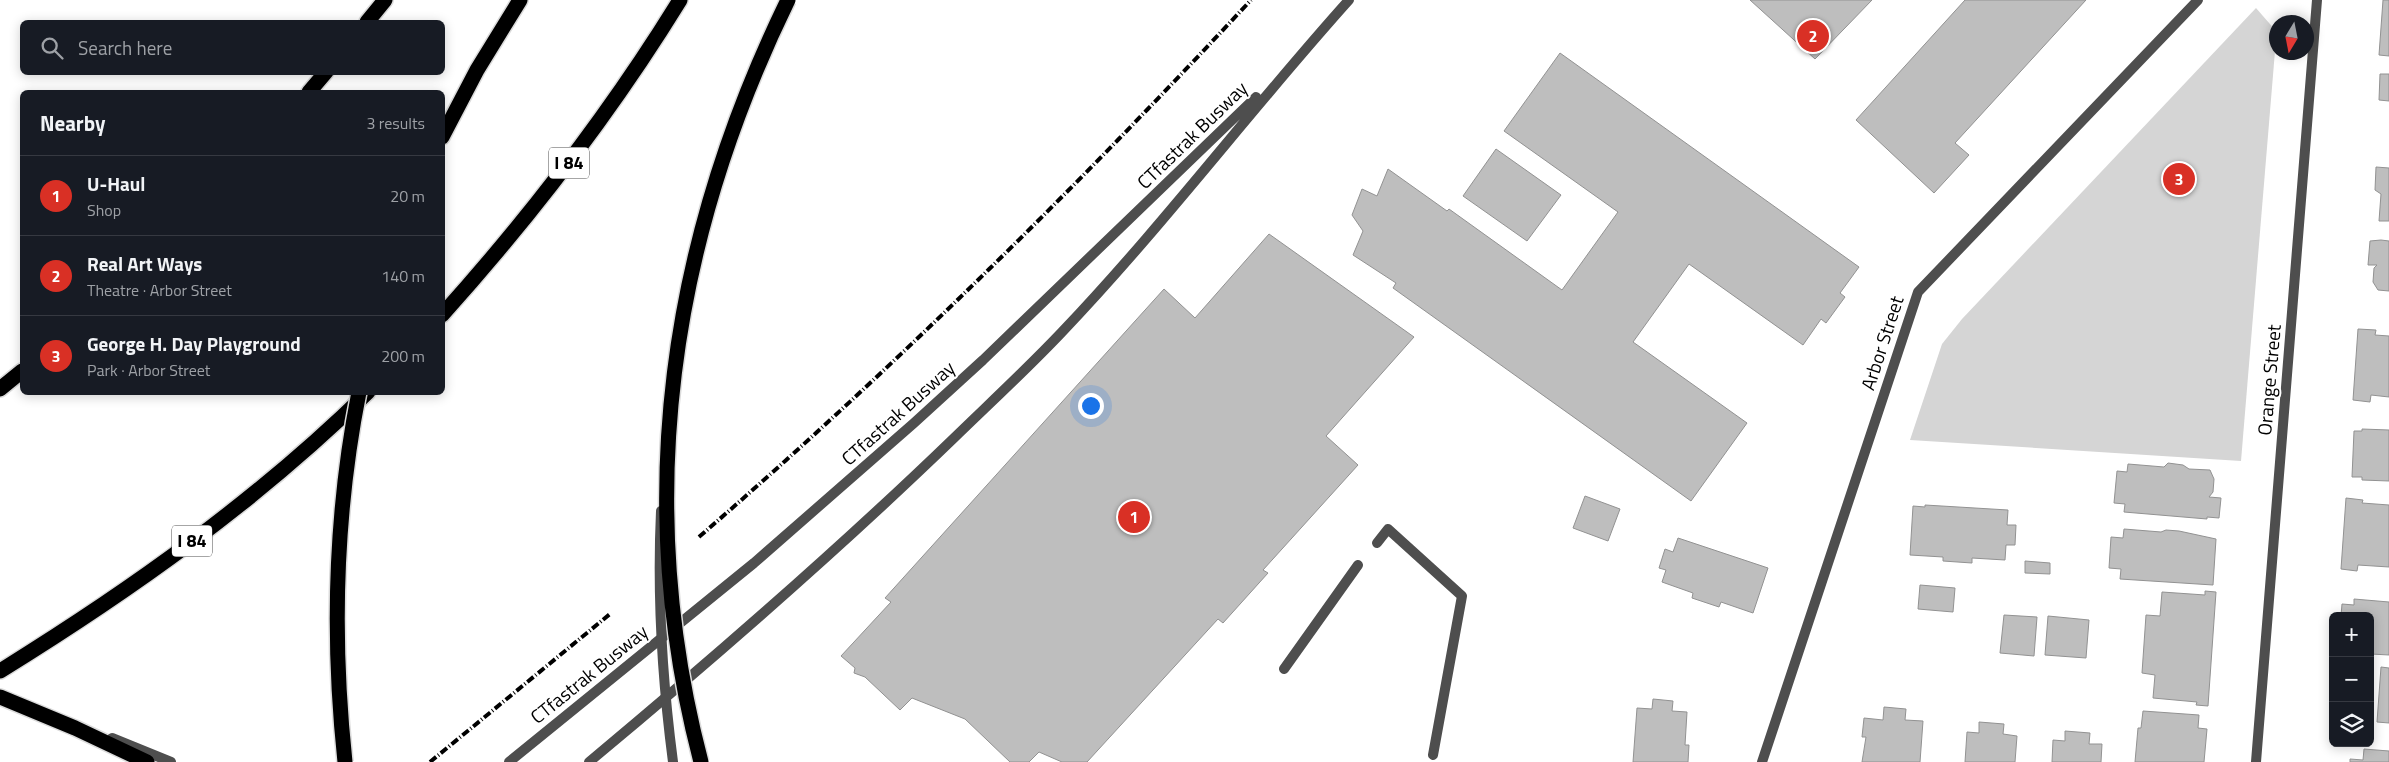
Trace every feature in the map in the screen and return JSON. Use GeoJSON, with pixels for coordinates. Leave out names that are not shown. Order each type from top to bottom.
{"type":"FeatureCollection","features":[{"type":"Feature","properties":{"kind":"highway"},"geometry":{"type":"LineString","coordinates":[[369,20],[386,0]]}},
{"type":"Feature","properties":{"kind":"highway"},"geometry":{"type":"LineString","coordinates":[[445,131],[477,70],[520,0]]}},
{"type":"Feature","properties":{"kind":"highway","name":"I 84"},"geometry":{"type":"LineString","coordinates":[[445,311],[568,164],[611,105],[680,0]]}},
{"type":"Feature","properties":{"kind":"highway"},"geometry":{"type":"LineString","coordinates":[[701,762],[685,684],[674,615],[667,528],[666,444],[676,350],[692,268],[720,166],[750,80],[788,0]]}},
{"type":"Feature","properties":{"kind":"highway"},"geometry":{"type":"LineString","coordinates":[[311,90],[323,75]]}},
{"type":"Feature","properties":{"kind":"highway"},"geometry":{"type":"LineString","coordinates":[[0,389],[20,374]]}},
{"type":"Feature","properties":{"kind":"highway"},"geometry":{"type":"LineString","coordinates":[[345,762],[338,646],[340,558],[347,467],[359,395]]}},
{"type":"Feature","properties":{"kind":"highway","name":"I 84"},"geometry":{"type":"LineString","coordinates":[[0,671],[107,602],[208,529],[284,468],[365,395]]}},
{"type":"Feature","properties":{"kind":"highway"},"geometry":{"type":"LineString","coordinates":[[0,697],[75,728],[147,762]]}},
{"type":"Feature","properties":{"kind":"street","name":"CTfastrak Busway"},"geometry":{"type":"LineString","coordinates":[[589,762],[723,649],[819,564],[915,476],[1054,340],[1139,248],[1290,66],[1349,0]]}},
{"type":"Feature","properties":{"kind":"street","name":"Arbor Street"},"geometry":{"type":"LineString","coordinates":[[1762,762],[1918,292],[2198,0]]}},
{"type":"Feature","properties":{"kind":"street","name":"Orange Street"},"geometry":{"type":"LineString","coordinates":[[2256,762],[2317,0]]}},
{"type":"Feature","properties":{"kind":"street","name":"CTfastrak Busway"},"geometry":{"type":"LineString","coordinates":[[509,762],[754,563],[914,423],[990,354],[1290,66]]}},
{"type":"Feature","properties":{"kind":"street"},"geometry":{"type":"LineString","coordinates":[[666,444],[660,533],[660,610],[663,678],[673,762]]}},
{"type":"Feature","properties":{"kind":"street"},"geometry":{"type":"LineString","coordinates":[[1377,543],[1388,529],[1462,596],[1433,755]]}},
{"type":"Feature","properties":{"kind":"street"},"geometry":{"type":"LineString","coordinates":[[1284,669],[1358,565]]}},
{"type":"Feature","properties":{"kind":"street"},"geometry":{"type":"LineString","coordinates":[[75,728],[127,744],[171,762]]}},
{"type":"Feature","properties":{"kind":"shaded area"},"geometry":{"type":"Polygon","coordinates":[[[2256,8],[2269,23],[2269,60],[2274,60],[2241,461],[1910,440],[1942,344],[1962,319],[2256,8]]]}},
{"type":"Feature","properties":{"kind":"building"},"geometry":{"type":"Polygon","coordinates":[[[1750,0],[1872,0],[1815,59],[1750,0]]]}},
{"type":"Feature","properties":{"kind":"building"},"geometry":{"type":"Polygon","coordinates":[[[1965,0],[2086,0],[1955,143],[1969,155],[1934,193],[1856,120],[1965,0]]]}},
{"type":"Feature","properties":{"kind":"building"},"geometry":{"type":"Polygon","coordinates":[[[2383,0],[2389,0],[2389,56],[2379,55],[2383,0]]]}},
{"type":"Feature","properties":{"kind":"building"},"geometry":{"type":"Polygon","coordinates":[[[1560,53],[1859,267],[1840,293],[1845,297],[1826,323],[1821,319],[1803,345],[1689,264],[1633,342],[1747,423],[1691,501],[1393,288],[1396,283],[1353,255],[1363,231],[1352,215],[1362,189],[1377,196],[1388,169],[1447,211],[1449,209],[1562,290],[1618,212],[1504,131],[1560,53]]]}},
{"type":"Feature","properties":{"kind":"building"},"geometry":{"type":"Polygon","coordinates":[[[2380,74],[2389,74],[2389,101],[2379,100],[2380,74]]]}},
{"type":"Feature","properties":{"kind":"building"},"geometry":{"type":"Polygon","coordinates":[[[1496,149],[1561,195],[1527,241],[1463,196],[1496,149]]]}},
{"type":"Feature","properties":{"kind":"building"},"geometry":{"type":"Polygon","coordinates":[[[2376,167],[2389,168],[2389,221],[2379,221],[2381,194],[2375,190],[2376,167]]]}},
{"type":"Feature","properties":{"kind":"building"},"geometry":{"type":"Polygon","coordinates":[[[1269,234],[1414,337],[1326,436],[1358,465],[1263,570],[1268,573],[1223,623],[1218,619],[1087,762],[1062,762],[1039,752],[1029,762],[1010,762],[965,719],[912,698],[900,710],[865,677],[854,673],[855,668],[841,656],[891,602],[885,598],[1164,289],[1195,318],[1269,234]]]}},
{"type":"Feature","properties":{"kind":"building"},"geometry":{"type":"Polygon","coordinates":[[[2370,241],[2389,241],[2389,291],[2378,290],[2373,282],[2374,268],[2377,265],[2368,265],[2370,241]]]}},
{"type":"Feature","properties":{"kind":"building"},"geometry":{"type":"Polygon","coordinates":[[[2358,329],[2376,330],[2375,335],[2389,336],[2389,397],[2371,395],[2370,402],[2353,400],[2358,329]]]}},
{"type":"Feature","properties":{"kind":"building"},"geometry":{"type":"Polygon","coordinates":[[[2362,429],[2389,430],[2389,481],[2362,480],[2362,477],[2352,477],[2354,431],[2362,431],[2362,429]]]}},
{"type":"Feature","properties":{"kind":"building"},"geometry":{"type":"Polygon","coordinates":[[[2168,463],[2183,465],[2189,469],[2210,470],[2214,479],[2213,492],[2209,497],[2221,498],[2219,518],[2207,517],[2207,519],[2124,512],[2125,504],[2114,503],[2117,471],[2127,472],[2128,464],[2164,467],[2168,463]]]}},
{"type":"Feature","properties":{"kind":"building"},"geometry":{"type":"Polygon","coordinates":[[[1585,496],[1620,509],[1608,541],[1573,528],[1585,496]]]}},
{"type":"Feature","properties":{"kind":"building"},"geometry":{"type":"Polygon","coordinates":[[[2346,498],[2363,500],[2362,503],[2389,505],[2389,567],[2358,565],[2357,571],[2341,569],[2346,498]]]}},
{"type":"Feature","properties":{"kind":"building"},"geometry":{"type":"Polygon","coordinates":[[[1925,505],[2008,510],[2007,525],[2016,525],[2015,545],[2006,545],[2005,560],[1972,558],[1972,563],[1943,561],[1943,557],[1910,555],[1913,506],[1925,507],[1925,505]]]}},
{"type":"Feature","properties":{"kind":"building"},"geometry":{"type":"Polygon","coordinates":[[[2124,529],[2161,532],[2166,530],[2179,531],[2216,539],[2213,585],[2120,579],[2121,569],[2109,568],[2111,537],[2123,538],[2124,529]]]}},
{"type":"Feature","properties":{"kind":"building"},"geometry":{"type":"Polygon","coordinates":[[[1678,538],[1768,568],[1753,613],[1721,602],[1719,607],[1692,598],[1693,593],[1662,582],[1666,570],[1659,568],[1665,549],[1673,552],[1678,538]]]}},
{"type":"Feature","properties":{"kind":"building"},"geometry":{"type":"Polygon","coordinates":[[[2025,561],[2050,563],[2050,574],[2025,573],[2025,561]]]}},
{"type":"Feature","properties":{"kind":"building"},"geometry":{"type":"Polygon","coordinates":[[[1920,585],[1955,588],[1953,612],[1918,609],[1920,585]]]}},
{"type":"Feature","properties":{"kind":"building"},"geometry":{"type":"Polygon","coordinates":[[[2205,591],[2216,592],[2208,706],[2196,705],[2197,702],[2153,698],[2155,675],[2142,673],[2146,615],[2160,616],[2162,592],[2205,595],[2205,591]]]}},
{"type":"Feature","properties":{"kind":"building"},"geometry":{"type":"Polygon","coordinates":[[[2354,599],[2389,602],[2389,655],[2374,654],[2374,612],[2341,612],[2342,604],[2354,605],[2354,599]]]}},
{"type":"Feature","properties":{"kind":"building"},"geometry":{"type":"Polygon","coordinates":[[[2004,615],[2037,617],[2034,656],[2000,653],[2004,615]]]}},
{"type":"Feature","properties":{"kind":"building"},"geometry":{"type":"Polygon","coordinates":[[[2048,616],[2089,620],[2086,658],[2045,655],[2048,616]]]}},
{"type":"Feature","properties":{"kind":"building"},"geometry":{"type":"Polygon","coordinates":[[[2381,667],[2389,668],[2389,723],[2377,722],[2381,667]]]}},
{"type":"Feature","properties":{"kind":"building"},"geometry":{"type":"Polygon","coordinates":[[[1653,699],[1673,701],[1672,711],[1687,712],[1685,745],[1689,745],[1688,762],[1633,762],[1637,708],[1652,709],[1653,699]]]}},
{"type":"Feature","properties":{"kind":"building"},"geometry":{"type":"Polygon","coordinates":[[[1884,707],[1906,709],[1905,720],[1923,721],[1920,762],[1862,762],[1866,737],[1862,737],[1864,718],[1883,720],[1884,707]]]}},
{"type":"Feature","properties":{"kind":"building"},"geometry":{"type":"Polygon","coordinates":[[[2143,711],[2199,715],[2198,728],[2207,729],[2204,762],[2135,762],[2138,728],[2141,728],[2143,711]]]}},
{"type":"Feature","properties":{"kind":"building"},"geometry":{"type":"Polygon","coordinates":[[[1979,722],[2004,724],[2003,734],[2017,736],[2015,762],[1965,762],[1967,732],[1979,733],[1979,722]]]}},
{"type":"Feature","properties":{"kind":"building"},"geometry":{"type":"Polygon","coordinates":[[[2065,731],[2090,733],[2089,744],[2102,744],[2101,762],[2052,762],[2053,740],[2065,741],[2065,731]]]}},
{"type":"Feature","properties":{"kind":"building"},"geometry":{"type":"Polygon","coordinates":[[[2364,749],[2389,751],[2389,762],[2350,762],[2350,759],[2363,760],[2364,749]]]}},
{"type":"Feature","properties":{"kind":"railway"},"geometry":{"type":"LineString","coordinates":[[699,537],[842,409],[982,276],[1118,140],[1251,0]]}},
{"type":"Feature","properties":{"kind":"railway"},"geometry":{"type":"LineString","coordinates":[[430,762],[610,614]]}},
{"type":"Feature","properties":{"kind":"place","name":"Real Art Ways"},"geometry":{"type":"Point","coordinates":[1813,36]}},
{"type":"Feature","properties":{"kind":"place","name":"George H. Day Playground"},"geometry":{"type":"Point","coordinates":[2179,179]}},
{"type":"Feature","properties":{"kind":"place","name":"U-Haul"},"geometry":{"type":"Point","coordinates":[1134,517]}}]}
